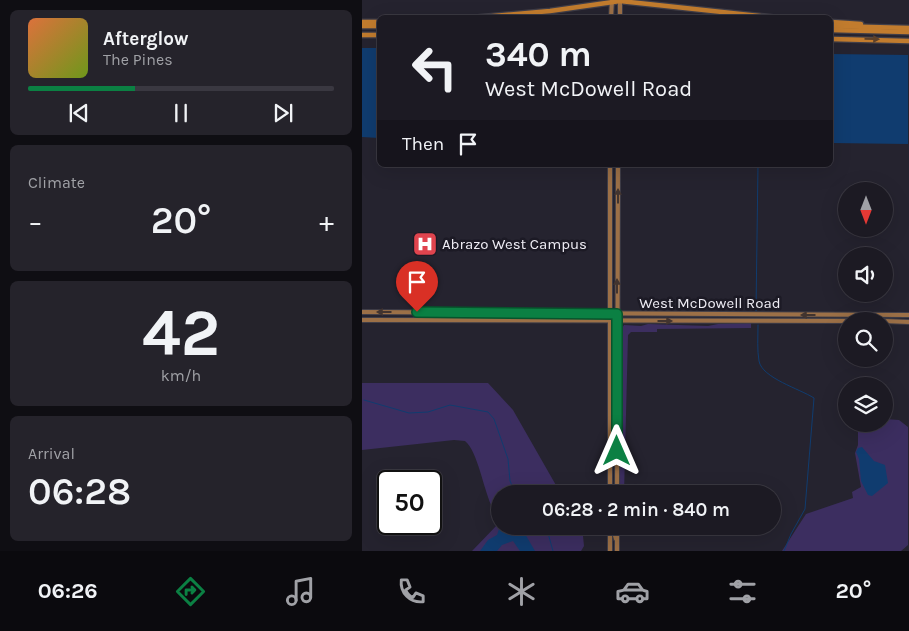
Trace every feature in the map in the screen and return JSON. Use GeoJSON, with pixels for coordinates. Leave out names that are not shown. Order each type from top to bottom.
{"type":"FeatureCollection","features":[{"type":"Feature","properties":{"kind":"highway"},"geometry":{"type":"LineString","coordinates":[[505,15],[550,11],[620,0],[748,15]]}},
{"type":"Feature","properties":{"kind":"highway"},"geometry":{"type":"LineString","coordinates":[[362,22],[377,22]]}},
{"type":"Feature","properties":{"kind":"highway"},"geometry":{"type":"LineString","coordinates":[[833,24],[853,22],[870,26],[908,28]]}},
{"type":"Feature","properties":{"kind":"highway"},"geometry":{"type":"LineString","coordinates":[[362,26],[377,26]]}},
{"type":"Feature","properties":{"kind":"highway"},"geometry":{"type":"LineString","coordinates":[[833,30],[908,32]]}},
{"type":"Feature","properties":{"kind":"highway"},"geometry":{"type":"LineString","coordinates":[[362,35],[377,35]]}},
{"type":"Feature","properties":{"kind":"highway"},"geometry":{"type":"LineString","coordinates":[[833,39],[908,41]]}},
{"type":"Feature","properties":{"kind":"main road"},"geometry":{"type":"LineString","coordinates":[[612,0],[612,15]]}},
{"type":"Feature","properties":{"kind":"main road"},"geometry":{"type":"LineString","coordinates":[[620,0],[620,15]]}},
{"type":"Feature","properties":{"kind":"main road"},"geometry":{"type":"LineString","coordinates":[[610,167],[610,485]]}},
{"type":"Feature","properties":{"kind":"main road"},"geometry":{"type":"LineString","coordinates":[[617,485],[618,167]]}},
{"type":"Feature","properties":{"kind":"main road","name":"West McDowell Road"},"geometry":{"type":"LineString","coordinates":[[362,312],[838,315]]}},
{"type":"Feature","properties":{"kind":"main road"},"geometry":{"type":"LineString","coordinates":[[522,313],[522,321]]}},
{"type":"Feature","properties":{"kind":"main road"},"geometry":{"type":"LineString","coordinates":[[769,315],[769,321]]}},
{"type":"Feature","properties":{"kind":"main road"},"geometry":{"type":"LineString","coordinates":[[827,315],[827,321]]}},
{"type":"Feature","properties":{"kind":"main road","name":"West McDowell Road"},"geometry":{"type":"LineString","coordinates":[[893,315],[908,316]]}},
{"type":"Feature","properties":{"kind":"main road","name":"West McDowell Road"},"geometry":{"type":"LineString","coordinates":[[362,320],[838,321]]}},
{"type":"Feature","properties":{"kind":"main road"},"geometry":{"type":"LineString","coordinates":[[893,321],[908,322]]}},
{"type":"Feature","properties":{"kind":"main road"},"geometry":{"type":"LineString","coordinates":[[611,451],[617,451]]}},
{"type":"Feature","properties":{"kind":"main road"},"geometry":{"type":"LineString","coordinates":[[610,551],[611,535]]}},
{"type":"Feature","properties":{"kind":"main road"},"geometry":{"type":"LineString","coordinates":[[615,535],[617,541]]}},
{"type":"Feature","properties":{"kind":"main road"},"geometry":{"type":"LineString","coordinates":[[617,535],[617,551]]}},
{"type":"Feature","properties":{"kind":"shaded area"},"geometry":{"type":"Polygon","coordinates":[[[751,323],[751,328],[657,329],[657,332],[631,332],[628,335],[624,485],[619,485],[621,330],[624,325],[641,326],[648,324],[708,326],[751,323]]]}},
{"type":"Feature","properties":{"kind":"shaded area"},"geometry":{"type":"Polygon","coordinates":[[[362,383],[488,383],[513,410],[556,485],[491,485],[491,505],[475,456],[465,441],[454,440],[362,450],[362,383]]]}},
{"type":"Feature","properties":{"kind":"shaded area"},"geometry":{"type":"Polygon","coordinates":[[[893,420],[899,420],[908,427],[908,545],[901,551],[782,551],[806,514],[853,498],[852,492],[861,487],[855,453],[858,445],[858,432],[893,432],[893,420]]]}},
{"type":"Feature","properties":{"kind":"shaded area"},"geometry":{"type":"Polygon","coordinates":[[[491,531],[491,535],[583,535],[584,546],[581,551],[472,551],[491,531]]]}},
{"type":"Feature","properties":{"kind":"water"},"geometry":{"type":"Polygon","coordinates":[[[362,48],[377,48],[377,138],[362,137],[362,48]]]}},
{"type":"Feature","properties":{"kind":"water"},"geometry":{"type":"Polygon","coordinates":[[[833,54],[908,55],[908,144],[833,143],[833,54]]]}},
{"type":"Feature","properties":{"kind":"water"},"geometry":{"type":"Polygon","coordinates":[[[862,447],[874,461],[885,465],[888,483],[872,496],[868,495],[861,481],[859,459],[856,452],[858,448],[862,447]]]}},
{"type":"Feature","properties":{"kind":"water"},"geometry":{"type":"Polygon","coordinates":[[[497,535],[526,535],[535,551],[520,551],[513,541],[502,545],[497,551],[480,551],[488,540],[497,535]]]}},
{"type":"Feature","properties":{"kind":"waterway"},"geometry":{"type":"LineString","coordinates":[[756,311],[758,167]]}},
{"type":"Feature","properties":{"kind":"waterway"},"geometry":{"type":"LineString","coordinates":[[758,325],[758,352],[762,367],[774,378],[814,398],[805,509],[784,551]]}},
{"type":"Feature","properties":{"kind":"waterway"},"geometry":{"type":"LineString","coordinates":[[364,400],[409,413],[428,412],[450,405],[488,412],[494,419],[508,459],[512,485]]}},
{"type":"Feature","properties":{"kind":"waterway"},"geometry":{"type":"LineString","coordinates":[[549,535],[553,551]]}},
{"type":"Feature","properties":{"kind":"place","name":"Abrazo West Campus"},"geometry":{"type":"Point","coordinates":[425,244]}},
{"type":"Feature","properties":{"kind":"route"},"geometry":{"type":"LineString","coordinates":[[417,312],[617,314],[617,451]]}}]}
